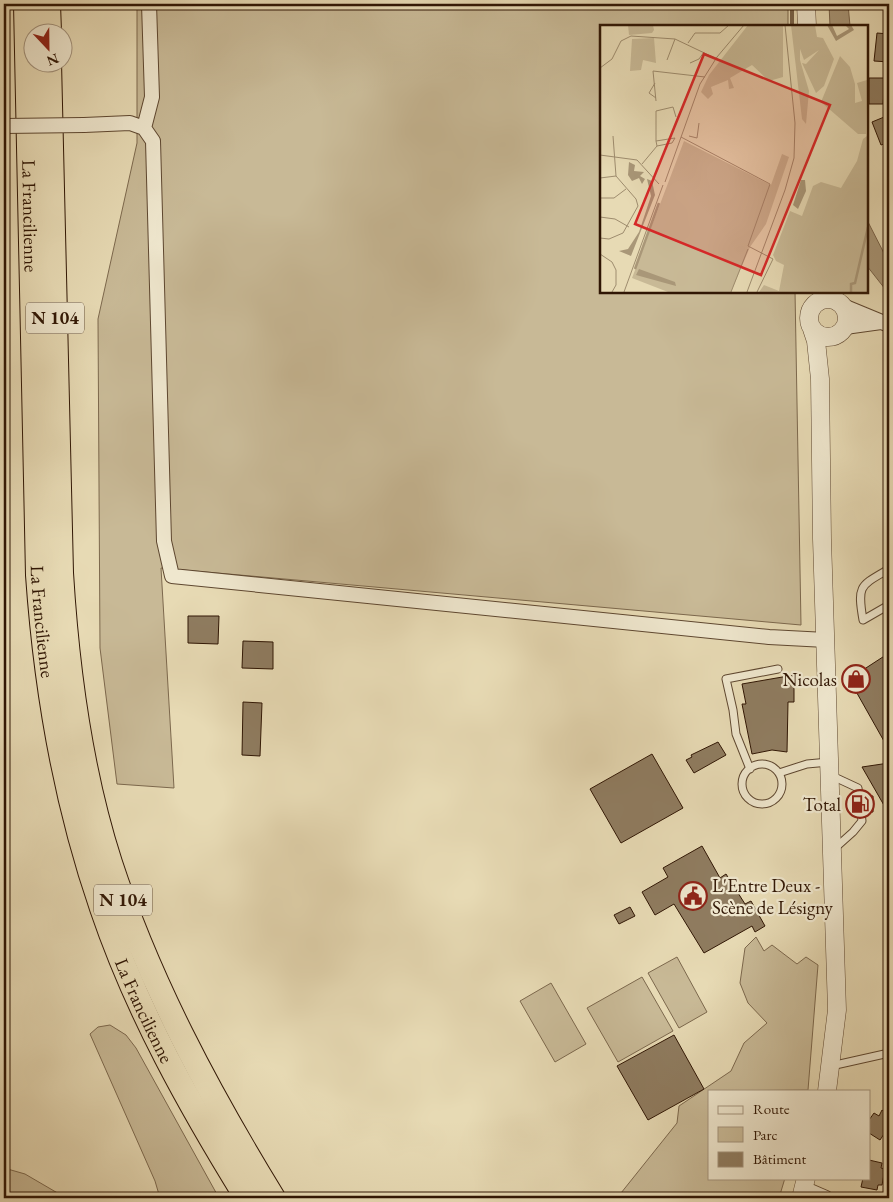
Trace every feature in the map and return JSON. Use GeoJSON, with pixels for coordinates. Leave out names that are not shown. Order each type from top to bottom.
{"type":"FeatureCollection","features":[{"type":"Feature","properties":{"kind":"highway","name":"La Francilienne"},"geometry":{"type":"LineString","coordinates":[[26,4],[38,575],[42,634],[55,730],[88,866],[117,950],[163,1051],[247,1198]]}},
{"type":"Feature","properties":{"kind":"highway"},"geometry":{"type":"LineString","coordinates":[[48,4],[49,22]]}},
{"type":"Feature","properties":{"kind":"highway","name":"La Francilienne"},"geometry":{"type":"LineString","coordinates":[[49,72],[64,632],[79,735],[91,794],[109,861],[139,942],[184,1043],[225,1118],[273,1198]]}},
{"type":"Feature","properties":{"kind":"street"},"geometry":{"type":"LineString","coordinates":[[144,128],[152,97],[149,4]]}},
{"type":"Feature","properties":{"kind":"street"},"geometry":{"type":"LineString","coordinates":[[806,4],[807,25]]}},
{"type":"Feature","properties":{"kind":"street"},"geometry":{"type":"LineString","coordinates":[[4,126],[130,123],[144,128],[153,141],[164,541],[172,576],[769,637],[826,640]]}},
{"type":"Feature","properties":{"kind":"street"},"geometry":{"type":"LineString","coordinates":[[827,1090],[837,1010],[829,769],[820,379],[816,341],[808,316],[815,298],[835,299],[886,324]]}},
{"type":"Feature","properties":{"kind":"street"},"geometry":{"type":"LineString","coordinates":[[820,379],[824,358],[847,316],[835,299]]}},
{"type":"Feature","properties":{"kind":"street"},"geometry":{"type":"LineString","coordinates":[[812,329],[822,336],[840,331],[886,324]]}},
{"type":"Feature","properties":{"kind":"street"},"geometry":{"type":"LineString","coordinates":[[803,1188],[826,1198]]}},
{"type":"Feature","properties":{"kind":"lane"},"geometry":{"type":"LineString","coordinates":[[889,569],[865,584],[859,596],[863,620],[889,605]]}},
{"type":"Feature","properties":{"kind":"lane"},"geometry":{"type":"LineString","coordinates":[[750,769],[736,734],[726,679],[778,669]]}},
{"type":"Feature","properties":{"kind":"lane"},"geometry":{"type":"LineString","coordinates":[[779,773],[807,764],[829,769],[858,788],[862,821],[832,851]]}},
{"type":"Feature","properties":{"kind":"lane"},"geometry":{"type":"LineString","coordinates":[[756,766],[769,766],[779,773],[782,786],[780,793],[771,802],[758,804],[747,798],[742,786],[750,769],[756,766]]}},
{"type":"Feature","properties":{"kind":"lane"},"geometry":{"type":"LineString","coordinates":[[830,1066],[889,1053]]}},
{"type":"Feature","properties":{"kind":"green space"},"geometry":{"type":"Polygon","coordinates":[[[137,4],[788,4],[788,25],[600,25],[600,292],[795,292],[801,625],[161,568],[174,788],[117,784],[100,648],[98,319],[137,143],[137,4]]]}},
{"type":"Feature","properties":{"kind":"green space"},"geometry":{"type":"Polygon","coordinates":[[[756,937],[764,951],[772,945],[797,964],[806,957],[818,965],[808,1090],[708,1090],[708,1180],[784,1180],[779,1198],[617,1198],[677,1123],[679,1106],[731,1071],[744,1043],[767,1023],[748,1003],[740,983],[745,948],[756,937]]]}},
{"type":"Feature","properties":{"kind":"green space"},"geometry":{"type":"Polygon","coordinates":[[[677,957],[707,1012],[679,1028],[648,973],[677,957]]]}},
{"type":"Feature","properties":{"kind":"green space"},"geometry":{"type":"Polygon","coordinates":[[[642,977],[673,1031],[618,1062],[587,1008],[642,977]]]}},
{"type":"Feature","properties":{"kind":"green space"},"geometry":{"type":"Polygon","coordinates":[[[551,983],[586,1044],[555,1062],[520,1001],[551,983]]]}},
{"type":"Feature","properties":{"kind":"green space"},"geometry":{"type":"Polygon","coordinates":[[[110,1025],[126,1035],[136,1048],[219,1198],[160,1198],[155,1181],[90,1034],[98,1027],[110,1025]]]}},
{"type":"Feature","properties":{"kind":"green space"},"geometry":{"type":"Polygon","coordinates":[[[4,1168],[25,1174],[61,1195],[61,1198],[4,1198],[4,1168]]]}},
{"type":"Feature","properties":{"kind":"shaded area"},"geometry":{"type":"Polygon","coordinates":[[[829,4],[848,4],[850,25],[830,25],[829,4]]]}},
{"type":"Feature","properties":{"kind":"shaded area"},"geometry":{"type":"Polygon","coordinates":[[[868,222],[889,263],[889,294],[868,267],[868,222]]]}},
{"type":"Feature","properties":{"kind":"building"},"geometry":{"type":"Polygon","coordinates":[[[877,33],[889,34],[889,62],[874,61],[877,33]]]}},
{"type":"Feature","properties":{"kind":"building"},"geometry":{"type":"Polygon","coordinates":[[[869,78],[889,78],[889,93],[884,93],[883,104],[869,104],[869,78]]]}},
{"type":"Feature","properties":{"kind":"building"},"geometry":{"type":"Polygon","coordinates":[[[889,115],[889,142],[881,145],[872,122],[889,115]]]}},
{"type":"Feature","properties":{"kind":"building"},"geometry":{"type":"Polygon","coordinates":[[[188,616],[219,616],[218,644],[188,643],[188,616]]]}},
{"type":"Feature","properties":{"kind":"building"},"geometry":{"type":"Polygon","coordinates":[[[243,641],[273,642],[273,669],[242,668],[243,641]]]}},
{"type":"Feature","properties":{"kind":"building"},"geometry":{"type":"Polygon","coordinates":[[[889,653],[889,750],[849,679],[889,653]]]}},
{"type":"Feature","properties":{"kind":"building"},"geometry":{"type":"Polygon","coordinates":[[[794,675],[794,702],[788,702],[787,752],[772,750],[752,754],[742,704],[746,704],[742,684],[794,675]]]}},
{"type":"Feature","properties":{"kind":"building"},"geometry":{"type":"Polygon","coordinates":[[[243,702],[262,703],[260,756],[242,755],[243,702]]]}},
{"type":"Feature","properties":{"kind":"building"},"geometry":{"type":"Polygon","coordinates":[[[718,742],[726,755],[694,773],[686,760],[692,757],[691,755],[718,742]]]}},
{"type":"Feature","properties":{"kind":"building"},"geometry":{"type":"Polygon","coordinates":[[[652,754],[683,808],[621,843],[590,789],[652,754]]]}},
{"type":"Feature","properties":{"kind":"building"},"geometry":{"type":"Polygon","coordinates":[[[889,763],[889,814],[862,767],[889,763]]]}},
{"type":"Feature","properties":{"kind":"building"},"geometry":{"type":"Polygon","coordinates":[[[850,796],[854,796],[856,812],[850,812],[850,796]]]}},
{"type":"Feature","properties":{"kind":"building"},"geometry":{"type":"Polygon","coordinates":[[[864,796],[873,796],[873,812],[866,812],[864,796]]]}},
{"type":"Feature","properties":{"kind":"building","name":"L'Entre Deux - Scène de Lésigny"},"geometry":{"type":"Polygon","coordinates":[[[702,846],[720,878],[726,874],[745,904],[751,901],[765,926],[755,932],[752,926],[704,953],[674,904],[655,915],[642,892],[668,877],[663,868],[702,846]]]}},
{"type":"Feature","properties":{"kind":"building"},"geometry":{"type":"Polygon","coordinates":[[[630,907],[635,916],[619,924],[614,915],[630,907]]]}},
{"type":"Feature","properties":{"kind":"building"},"geometry":{"type":"Polygon","coordinates":[[[674,1035],[704,1089],[648,1120],[617,1066],[674,1035]]]}},
{"type":"Feature","properties":{"kind":"building"},"geometry":{"type":"Polygon","coordinates":[[[882,1110],[889,1115],[889,1133],[886,1131],[880,1140],[870,1134],[870,1119],[874,1113],[879,1116],[882,1110]]]}},
{"type":"Feature","properties":{"kind":"building"},"geometry":{"type":"Polygon","coordinates":[[[870,1160],[882,1163],[881,1168],[885,1169],[882,1185],[878,1185],[877,1190],[861,1187],[863,1180],[870,1180],[870,1160]]]}},
{"type":"Feature","properties":{"kind":"waterway"},"geometry":{"type":"LineString","coordinates":[[792,4],[792,25]]}},
{"type":"Feature","properties":{"kind":"place","name":"Nicolas"},"geometry":{"type":"Point","coordinates":[856,679]}},
{"type":"Feature","properties":{"kind":"place","name":"Total"},"geometry":{"type":"Point","coordinates":[860,804]}},
{"type":"Feature","properties":{"kind":"place","name":"L'Entre Deux - Scène de Lésigny"},"geometry":{"type":"Point","coordinates":[693,896]}}]}
